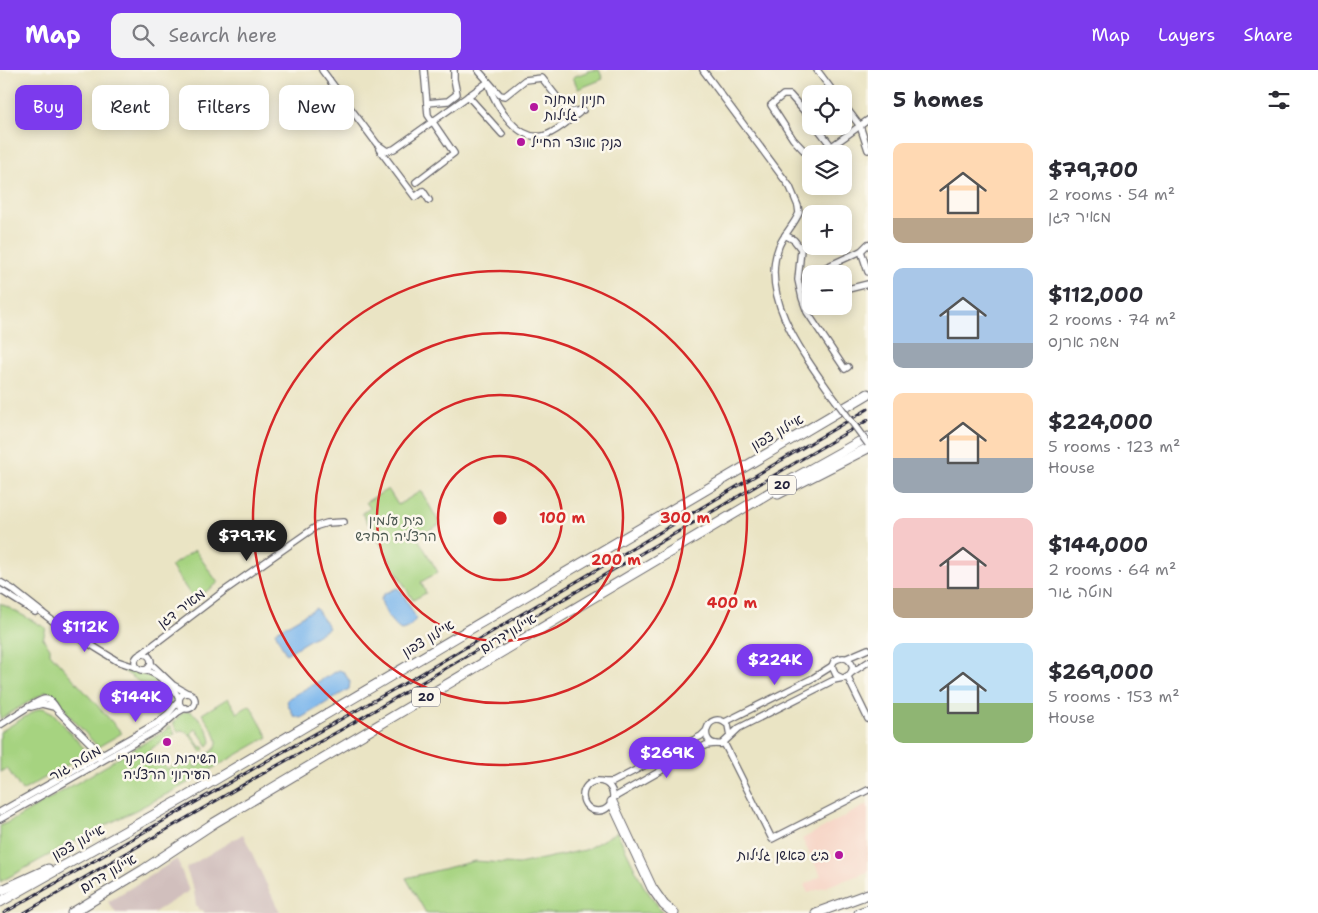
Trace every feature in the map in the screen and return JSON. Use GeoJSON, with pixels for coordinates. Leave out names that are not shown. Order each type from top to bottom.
{"type":"FeatureCollection","features":[{"type":"Feature","properties":{"kind":"highway","name":"איילון צפון"},"geometry":{"type":"LineString","coordinates":[[0,902],[184,798],[868,393]]}},
{"type":"Feature","properties":{"kind":"highway","name":"איילון דרום"},"geometry":{"type":"LineString","coordinates":[[72,913],[143,870],[214,823],[784,484],[868,437]]}},
{"type":"Feature","properties":{"kind":"highway"},"geometry":{"type":"LineString","coordinates":[[711,528],[868,446]]}},
{"type":"Feature","properties":{"kind":"highway"},"geometry":{"type":"LineString","coordinates":[[0,896],[184,798]]}},
{"type":"Feature","properties":{"kind":"highway"},"geometry":{"type":"LineString","coordinates":[[613,800],[652,888],[664,905],[674,913]]}},
{"type":"Feature","properties":{"kind":"highway","name":"איילון דרום"},"geometry":{"type":"LineString","coordinates":[[66,913],[163,856]]}},
{"type":"Feature","properties":{"kind":"highway"},"geometry":{"type":"LineString","coordinates":[[0,890],[69,859]]}},
{"type":"Feature","properties":{"kind":"highway"},"geometry":{"type":"LineString","coordinates":[[81,913],[143,870]]}},
{"type":"Feature","properties":{"kind":"highway"},"geometry":{"type":"LineString","coordinates":[[816,913],[868,894]]}},
{"type":"Feature","properties":{"kind":"highway"},"geometry":{"type":"LineString","coordinates":[[859,913],[868,910]]}},
{"type":"Feature","properties":{"kind":"street"},"geometry":{"type":"LineString","coordinates":[[322,70],[378,144],[387,151],[394,149],[488,82]]}},
{"type":"Feature","properties":{"kind":"street"},"geometry":{"type":"LineString","coordinates":[[416,182],[454,153],[428,115],[424,70]]}},
{"type":"Feature","properties":{"kind":"street"},"geometry":{"type":"LineString","coordinates":[[427,103],[448,102],[457,94],[454,70]]}},
{"type":"Feature","properties":{"kind":"street"},"geometry":{"type":"LineString","coordinates":[[478,70],[498,94],[505,96]]}},
{"type":"Feature","properties":{"kind":"street"},"geometry":{"type":"LineString","coordinates":[[703,70],[790,187],[799,213],[779,247],[775,262],[775,277],[780,306],[802,351],[868,446]]}},
{"type":"Feature","properties":{"kind":"street"},"geometry":{"type":"LineString","coordinates":[[817,70],[829,85]]}},
{"type":"Feature","properties":{"kind":"street"},"geometry":{"type":"LineString","coordinates":[[488,82],[492,95],[502,111],[521,131],[537,136],[550,133],[583,110],[568,111],[544,80],[530,79],[505,96],[502,103],[502,111]]}},
{"type":"Feature","properties":{"kind":"street"},"geometry":{"type":"LineString","coordinates":[[802,108],[790,94],[783,95],[771,105],[793,139],[802,148]]}},
{"type":"Feature","properties":{"kind":"street"},"geometry":{"type":"LineString","coordinates":[[468,96],[502,134]]}},
{"type":"Feature","properties":{"kind":"street"},"geometry":{"type":"LineString","coordinates":[[852,116],[860,126],[868,150]]}},
{"type":"Feature","properties":{"kind":"street"},"geometry":{"type":"LineString","coordinates":[[834,145],[868,120]]}},
{"type":"Feature","properties":{"kind":"street"},"geometry":{"type":"LineString","coordinates":[[362,123],[415,197],[423,191],[429,200]]}},
{"type":"Feature","properties":{"kind":"street"},"geometry":{"type":"LineString","coordinates":[[823,135],[829,143]]}},
{"type":"Feature","properties":{"kind":"street"},"geometry":{"type":"LineString","coordinates":[[786,235],[794,240],[800,250],[798,280],[807,312],[845,369],[848,367]]}},
{"type":"Feature","properties":{"kind":"street"},"geometry":{"type":"LineString","coordinates":[[831,265],[860,251],[868,244]]}},
{"type":"Feature","properties":{"kind":"street"},"geometry":{"type":"LineString","coordinates":[[860,251],[868,272]]}},
{"type":"Feature","properties":{"kind":"street"},"geometry":{"type":"LineString","coordinates":[[852,288],[868,284]]}},
{"type":"Feature","properties":{"kind":"street","name":"מאיר דגן"},"geometry":{"type":"LineString","coordinates":[[124,663],[139,657],[253,571],[318,526],[327,523],[344,522]]}},
{"type":"Feature","properties":{"kind":"street"},"geometry":{"type":"LineString","coordinates":[[0,582],[53,621],[117,661],[155,674],[175,692],[181,706],[185,708],[192,706],[194,701],[192,694],[186,693],[173,685],[151,663],[147,656],[139,657],[136,664],[141,669]]}},
{"type":"Feature","properties":{"kind":"street"},"geometry":{"type":"LineString","coordinates":[[0,590],[53,621]]}},
{"type":"Feature","properties":{"kind":"street","name":"מאיר דגן"},"geometry":{"type":"LineString","coordinates":[[151,663],[153,652],[160,640]]}},
{"type":"Feature","properties":{"kind":"street"},"geometry":{"type":"LineString","coordinates":[[725,722],[804,683],[832,666],[837,659],[847,658],[868,649]]}},
{"type":"Feature","properties":{"kind":"street"},"geometry":{"type":"LineString","coordinates":[[847,658],[853,667],[847,676]]}},
{"type":"Feature","properties":{"kind":"street"},"geometry":{"type":"LineString","coordinates":[[730,736],[730,728],[725,722],[713,721],[709,724],[706,731],[684,745],[613,782],[595,782],[587,786],[583,794],[584,802],[590,809],[598,812],[605,810],[613,800],[706,746],[724,743],[739,728],[832,680],[847,676],[868,662]]}},
{"type":"Feature","properties":{"kind":"street"},"geometry":{"type":"LineString","coordinates":[[141,669],[149,668],[151,663]]}},
{"type":"Feature","properties":{"kind":"street"},"geometry":{"type":"LineString","coordinates":[[832,666],[836,675],[847,676]]}},
{"type":"Feature","properties":{"kind":"street"},"geometry":{"type":"LineString","coordinates":[[847,676],[868,719]]}},
{"type":"Feature","properties":{"kind":"street"},"geometry":{"type":"LineString","coordinates":[[179,700],[186,693]]}},
{"type":"Feature","properties":{"kind":"street"},"geometry":{"type":"LineString","coordinates":[[0,725],[40,700],[48,699],[98,756]]}},
{"type":"Feature","properties":{"kind":"street","name":"מוטה גור"},"geometry":{"type":"LineString","coordinates":[[0,812],[157,723],[168,714],[179,700]]}},
{"type":"Feature","properties":{"kind":"street","name":"מוטה גור"},"geometry":{"type":"LineString","coordinates":[[0,819],[94,766],[98,756],[160,728],[185,708]]}},
{"type":"Feature","properties":{"kind":"street"},"geometry":{"type":"LineString","coordinates":[[706,731],[708,739],[715,744]]}},
{"type":"Feature","properties":{"kind":"street"},"geometry":{"type":"LineString","coordinates":[[724,743],[772,840],[868,790]]}},
{"type":"Feature","properties":{"kind":"street"},"geometry":{"type":"LineString","coordinates":[[604,782],[612,790],[613,800]]}},
{"type":"Feature","properties":{"kind":"shaded area","name":"ביג פאשן גלילות"},"geometry":{"type":"Polygon","coordinates":[[[868,804],[868,872],[808,893],[804,885],[821,876],[802,839],[868,804]]]}},
{"type":"Feature","properties":{"kind":"shaded area"},"geometry":{"type":"Polygon","coordinates":[[[243,834],[280,913],[204,913],[196,905],[194,891],[186,868],[243,834]]]}},
{"type":"Feature","properties":{"kind":"shaded area"},"geometry":{"type":"Polygon","coordinates":[[[177,859],[189,891],[153,913],[116,913],[108,902],[177,859]]]}},
{"type":"Feature","properties":{"kind":"green space"},"geometry":{"type":"Polygon","coordinates":[[[592,70],[599,70],[603,79],[578,89],[573,77],[592,70]]]}},
{"type":"Feature","properties":{"kind":"green space","name":"בית עלמין הרצליה החדש"},"geometry":{"type":"Polygon","coordinates":[[[388,489],[398,505],[421,491],[440,524],[417,537],[438,572],[421,582],[426,593],[413,600],[362,513],[370,508],[366,502],[388,489]]]}},
{"type":"Feature","properties":{"kind":"green space"},"geometry":{"type":"Polygon","coordinates":[[[195,550],[218,583],[194,600],[171,566],[195,550]]]}},
{"type":"Feature","properties":{"kind":"green space"},"geometry":{"type":"Polygon","coordinates":[[[0,603],[46,628],[43,639],[50,648],[50,653],[122,733],[98,747],[47,691],[0,719],[0,603]]]}},
{"type":"Feature","properties":{"kind":"green space"},"geometry":{"type":"Polygon","coordinates":[[[111,663],[121,667],[132,668],[137,673],[155,678],[173,695],[174,703],[159,717],[155,716],[156,700],[151,692],[144,685],[111,663]]]}},
{"type":"Feature","properties":{"kind":"green space"},"geometry":{"type":"Polygon","coordinates":[[[228,698],[237,713],[250,705],[268,737],[175,790],[0,882],[0,826],[165,731],[170,725],[175,734],[149,750],[168,769],[189,757],[195,767],[205,762],[203,757],[216,747],[217,739],[202,714],[228,698]]]}},
{"type":"Feature","properties":{"kind":"green space"},"geometry":{"type":"Polygon","coordinates":[[[43,708],[53,713],[88,753],[22,791],[7,768],[0,772],[0,732],[38,709],[43,708]]]}},
{"type":"Feature","properties":{"kind":"green space"},"geometry":{"type":"Polygon","coordinates":[[[188,711],[200,719],[210,738],[211,742],[208,746],[196,729],[191,733],[200,747],[203,746],[205,749],[202,752],[189,734],[182,730],[178,732],[173,723],[182,713],[188,711]]]}},
{"type":"Feature","properties":{"kind":"green space"},"geometry":{"type":"Polygon","coordinates":[[[617,832],[643,885],[663,913],[426,913],[406,878],[475,861],[519,864],[585,850],[617,832]]]}},
{"type":"Feature","properties":{"kind":"water"},"geometry":{"type":"Polygon","coordinates":[[[397,588],[402,592],[416,618],[410,626],[401,630],[388,617],[381,599],[384,594],[397,588]]]}},
{"type":"Feature","properties":{"kind":"water"},"geometry":{"type":"Polygon","coordinates":[[[316,608],[329,628],[286,654],[275,632],[316,608]]]}},
{"type":"Feature","properties":{"kind":"water"},"geometry":{"type":"Polygon","coordinates":[[[339,670],[344,672],[350,682],[349,689],[301,718],[294,716],[287,700],[339,670]]]}},
{"type":"Feature","properties":{"kind":"railway"},"geometry":{"type":"LineString","coordinates":[[4,913],[414,678],[868,409]]}},
{"type":"Feature","properties":{"kind":"railway"},"geometry":{"type":"LineString","coordinates":[[24,913],[346,727],[868,420]]}},
{"type":"Feature","properties":{"kind":"place","name":"חניון מחנה גלילות"},"geometry":{"type":"Point","coordinates":[534,107]}},
{"type":"Feature","properties":{"kind":"place","name":"בנק אוצר החייל"},"geometry":{"type":"Point","coordinates":[521,142]}},
{"type":"Feature","properties":{"kind":"place","name":"השירות הווטרינרי העירוני הרצליה"},"geometry":{"type":"Point","coordinates":[167,742]}},
{"type":"Feature","properties":{"kind":"place","name":"ביג פאשן גלילות"},"geometry":{"type":"Point","coordinates":[839,855]}}]}
